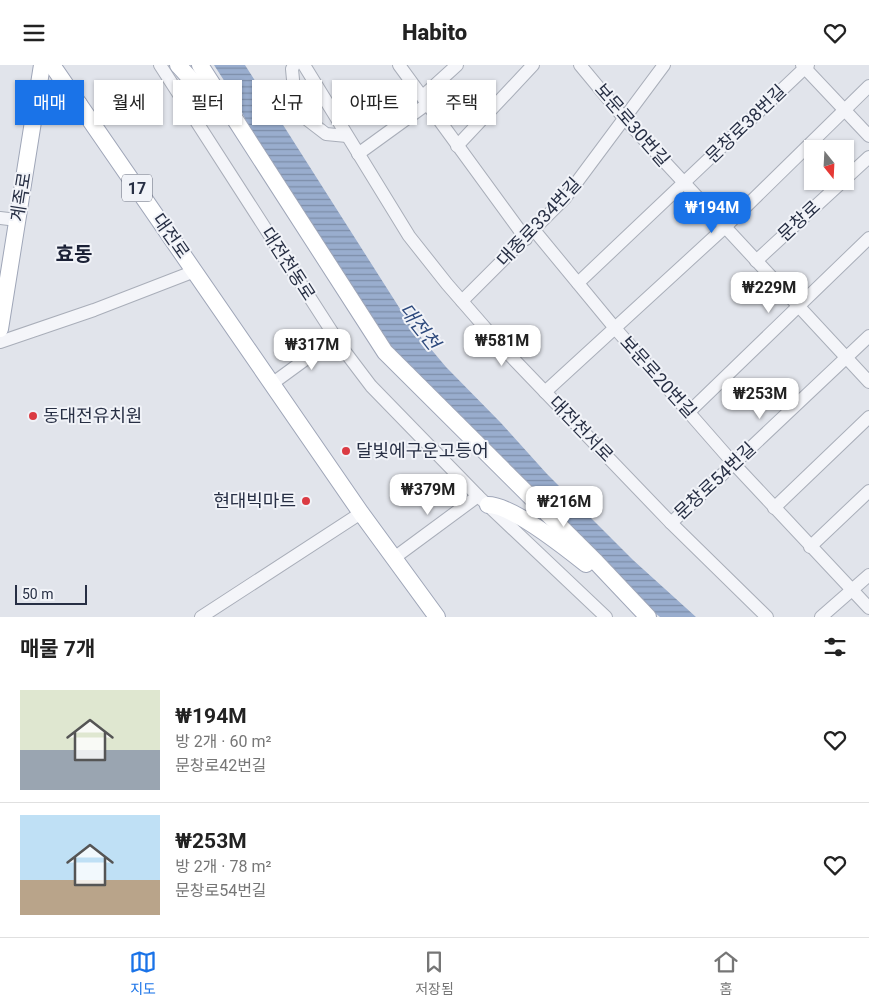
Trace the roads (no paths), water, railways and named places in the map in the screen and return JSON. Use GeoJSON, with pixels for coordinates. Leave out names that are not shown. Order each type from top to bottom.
{"type":"FeatureCollection","features":[{"type":"Feature","properties":{"kind":"main road","name":"계족로"},"geometry":{"type":"LineString","coordinates":[[40,80],[42,65]]}},
{"type":"Feature","properties":{"kind":"main road","name":"대전로"},"geometry":{"type":"LineString","coordinates":[[52,65],[62,80]]}},
{"type":"Feature","properties":{"kind":"main road"},"geometry":{"type":"LineString","coordinates":[[178,65],[192,80]]}},
{"type":"Feature","properties":{"kind":"main road"},"geometry":{"type":"LineString","coordinates":[[200,65],[210,80]]}},
{"type":"Feature","properties":{"kind":"main road","name":"대전로"},"geometry":{"type":"LineString","coordinates":[[84,111],[361,513],[437,617]]}},
{"type":"Feature","properties":{"kind":"main road","name":"계족로"},"geometry":{"type":"LineString","coordinates":[[0,329],[33,125]]}},
{"type":"Feature","properties":{"kind":"main road"},"geometry":{"type":"LineString","coordinates":[[239,125],[357,311],[393,361],[625,591],[648,617]]}},
{"type":"Feature","properties":{"kind":"main road"},"geometry":{"type":"LineString","coordinates":[[483,500],[505,509],[551,538],[625,591]]}},
{"type":"Feature","properties":{"kind":"street","name":"대전천동로"},"geometry":{"type":"LineString","coordinates":[[160,65],[336,337],[372,386],[483,500],[606,617]]}},
{"type":"Feature","properties":{"kind":"street"},"geometry":{"type":"LineString","coordinates":[[294,65],[292,69],[292,113],[326,134],[347,136]]}},
{"type":"Feature","properties":{"kind":"street","name":"대전천서로"},"geometry":{"type":"LineString","coordinates":[[304,65],[409,236],[462,301],[545,392],[671,523],[767,617]]}},
{"type":"Feature","properties":{"kind":"street","name":"보문로20번길"},"geometry":{"type":"LineString","coordinates":[[399,65],[457,146],[530,235],[578,283],[614,327],[774,508],[869,607]]}},
{"type":"Feature","properties":{"kind":"street"},"geometry":{"type":"LineString","coordinates":[[358,154],[425,100],[457,65]]}},
{"type":"Feature","properties":{"kind":"street"},"geometry":{"type":"LineString","coordinates":[[457,146],[533,65]]}},
{"type":"Feature","properties":{"kind":"street","name":"보문로30번길"},"geometry":{"type":"LineString","coordinates":[[580,65],[624,118],[724,228],[869,382]]}},
{"type":"Feature","properties":{"kind":"street","name":"대종로334번길"},"geometry":{"type":"LineString","coordinates":[[462,301],[565,198],[664,65]]}},
{"type":"Feature","properties":{"kind":"street"},"geometry":{"type":"LineString","coordinates":[[805,66],[869,136]]}},
{"type":"Feature","properties":{"kind":"street","name":"문창로38번길"},"geometry":{"type":"LineString","coordinates":[[578,283],[805,66]]}},
{"type":"Feature","properties":{"kind":"street"},"geometry":{"type":"LineString","coordinates":[[545,392],[724,228],[869,86]]}},
{"type":"Feature","properties":{"kind":"street","name":"문창로"},"geometry":{"type":"LineString","coordinates":[[854,171],[869,157]]}},
{"type":"Feature","properties":{"kind":"street","name":"문창로"},"geometry":{"type":"LineString","coordinates":[[756,261],[833,190]]}},
{"type":"Feature","properties":{"kind":"street"},"geometry":{"type":"LineString","coordinates":[[0,218],[17,220]]}},
{"type":"Feature","properties":{"kind":"street"},"geometry":{"type":"LineString","coordinates":[[689,412],[869,238]]}},
{"type":"Feature","properties":{"kind":"street"},"geometry":{"type":"LineString","coordinates":[[0,341],[94,310],[195,271]]}},
{"type":"Feature","properties":{"kind":"street"},"geometry":{"type":"LineString","coordinates":[[273,383],[336,337]]}},
{"type":"Feature","properties":{"kind":"street","name":"문창로54번길"},"geometry":{"type":"LineString","coordinates":[[671,523],[869,337]]}},
{"type":"Feature","properties":{"kind":"street"},"geometry":{"type":"LineString","coordinates":[[774,508],[869,417]]}},
{"type":"Feature","properties":{"kind":"street"},"geometry":{"type":"LineString","coordinates":[[810,547],[869,491]]}},
{"type":"Feature","properties":{"kind":"street"},"geometry":{"type":"LineString","coordinates":[[394,559],[483,500]]}},
{"type":"Feature","properties":{"kind":"street"},"geometry":{"type":"LineString","coordinates":[[201,617],[361,513]]}},
{"type":"Feature","properties":{"kind":"street"},"geometry":{"type":"LineString","coordinates":[[821,617],[853,591],[869,575]]}},
{"type":"Feature","properties":{"kind":"water","name":"대전천"},"geometry":{"type":"Polygon","coordinates":[[[214,65],[245,65],[255,80],[252,80],[252,125],[283,125],[409,323],[446,367],[501,423],[547,474],[633,560],[696,617],[660,617],[655,613],[392,349],[256,141],[242,112],[242,80],[224,80],[214,65]]]}},
{"type":"Feature","properties":{"kind":"place","name":"동대전유치원"},"geometry":{"type":"Point","coordinates":[33,416]}},
{"type":"Feature","properties":{"kind":"place","name":"달빛에구운고등어"},"geometry":{"type":"Point","coordinates":[346,451]}},
{"type":"Feature","properties":{"kind":"place","name":"현대빅마트"},"geometry":{"type":"Point","coordinates":[306,501]}},
{"type":"Feature","properties":{"kind":"district","name":"효동"},"geometry":{"type":"Point","coordinates":[74,254]}}]}
